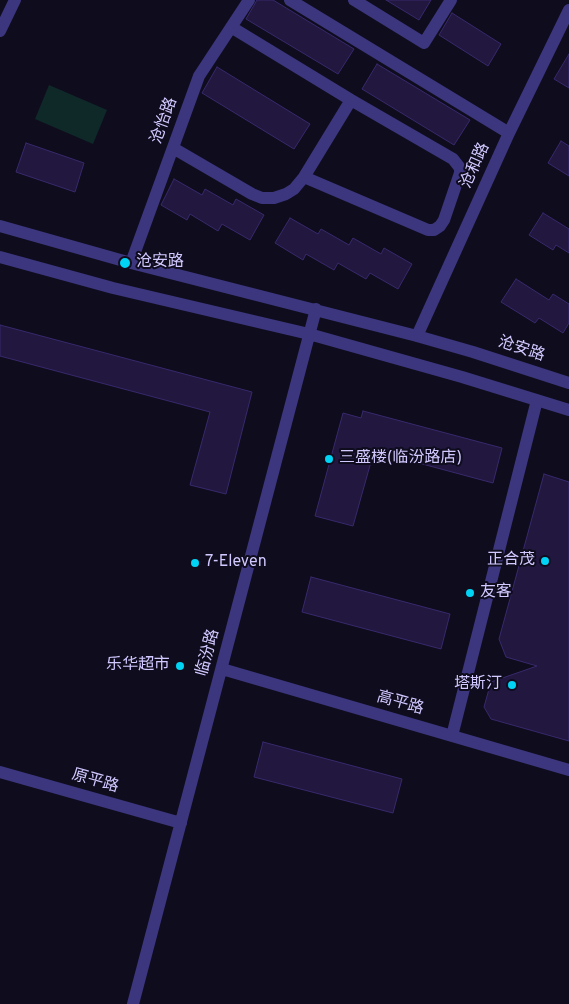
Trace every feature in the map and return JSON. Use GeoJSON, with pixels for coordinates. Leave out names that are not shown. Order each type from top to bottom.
{"type":"FeatureCollection","features":[{"type":"Feature","properties":{"kind":"street"},"geometry":{"type":"LineString","coordinates":[[0,32],[16,0]]}},
{"type":"Feature","properties":{"kind":"street","name":"沧怡路"},"geometry":{"type":"LineString","coordinates":[[131,263],[199,76],[249,0]]}},
{"type":"Feature","properties":{"kind":"street"},"geometry":{"type":"LineString","coordinates":[[290,0],[509,133]]}},
{"type":"Feature","properties":{"kind":"street"},"geometry":{"type":"LineString","coordinates":[[354,0],[424,43],[451,0]]}},
{"type":"Feature","properties":{"kind":"street","name":"沧和路"},"geometry":{"type":"LineString","coordinates":[[417,336],[509,133],[568,13]]}},
{"type":"Feature","properties":{"kind":"street"},"geometry":{"type":"LineString","coordinates":[[231,27],[458,163],[460,173],[444,220],[434,230],[428,230],[304,177]]}},
{"type":"Feature","properties":{"kind":"street"},"geometry":{"type":"LineString","coordinates":[[173,148],[252,194],[262,198],[274,198],[294,189],[304,177],[351,100]]}},
{"type":"Feature","properties":{"kind":"street","name":"沧安路"},"geometry":{"type":"LineString","coordinates":[[0,226],[131,263],[417,336],[569,383]]}},
{"type":"Feature","properties":{"kind":"street"},"geometry":{"type":"LineString","coordinates":[[0,257],[113,288],[309,334],[462,377],[569,410]]}},
{"type":"Feature","properties":{"kind":"street","name":"临汾路"},"geometry":{"type":"LineString","coordinates":[[133,1004],[316,309]]}},
{"type":"Feature","properties":{"kind":"street"},"geometry":{"type":"LineString","coordinates":[[452,736],[537,400]]}},
{"type":"Feature","properties":{"kind":"street","name":"高平路"},"geometry":{"type":"LineString","coordinates":[[222,669],[569,770]]}},
{"type":"Feature","properties":{"kind":"street","name":"原平路"},"geometry":{"type":"LineString","coordinates":[[0,772],[181,823]]}},
{"type":"Feature","properties":{"kind":"green space"},"geometry":{"type":"Polygon","coordinates":[[[49,85],[107,110],[93,144],[35,119],[49,85]]]}},
{"type":"Feature","properties":{"kind":"building"},"geometry":{"type":"Polygon","coordinates":[[[257,0],[273,0],[354,49],[338,74],[246,19],[257,0]]]}},
{"type":"Feature","properties":{"kind":"building"},"geometry":{"type":"Polygon","coordinates":[[[386,0],[431,0],[419,20],[386,0]]]}},
{"type":"Feature","properties":{"kind":"building"},"geometry":{"type":"Polygon","coordinates":[[[452,13],[501,44],[488,66],[439,35],[452,13]]]}},
{"type":"Feature","properties":{"kind":"building"},"geometry":{"type":"Polygon","coordinates":[[[569,54],[569,88],[554,79],[569,54]]]}},
{"type":"Feature","properties":{"kind":"building"},"geometry":{"type":"Polygon","coordinates":[[[377,64],[470,120],[454,145],[362,89],[377,64]]]}},
{"type":"Feature","properties":{"kind":"building"},"geometry":{"type":"Polygon","coordinates":[[[217,67],[310,124],[294,149],[202,93],[217,67]]]}},
{"type":"Feature","properties":{"kind":"building"},"geometry":{"type":"Polygon","coordinates":[[[561,141],[569,146],[569,176],[548,163],[561,141]]]}},
{"type":"Feature","properties":{"kind":"building"},"geometry":{"type":"Polygon","coordinates":[[[26,143],[84,163],[75,192],[16,172],[26,143]]]}},
{"type":"Feature","properties":{"kind":"building"},"geometry":{"type":"Polygon","coordinates":[[[174,179],[202,195],[205,189],[233,205],[236,199],[264,215],[250,240],[222,224],[218,231],[190,214],[187,220],[161,205],[174,179]]]}},
{"type":"Feature","properties":{"kind":"building"},"geometry":{"type":"Polygon","coordinates":[[[543,213],[569,229],[569,253],[556,245],[553,250],[529,235],[543,213]]]}},
{"type":"Feature","properties":{"kind":"building"},"geometry":{"type":"Polygon","coordinates":[[[290,218],[318,234],[321,229],[349,245],[353,238],[381,254],[384,248],[412,264],[398,289],[370,273],[366,279],[338,263],[334,270],[306,254],[303,260],[275,243],[290,218]]]}},
{"type":"Feature","properties":{"kind":"building"},"geometry":{"type":"Polygon","coordinates":[[[516,279],[549,300],[553,294],[569,304],[569,323],[563,333],[539,318],[535,323],[501,302],[516,279]]]}},
{"type":"Feature","properties":{"kind":"building"},"geometry":{"type":"Polygon","coordinates":[[[0,325],[252,392],[226,494],[190,485],[210,412],[0,356],[0,325]]]}},
{"type":"Feature","properties":{"kind":"building"},"geometry":{"type":"Polygon","coordinates":[[[363,411],[502,448],[493,483],[374,451],[353,526],[315,516],[343,413],[361,418],[363,411]]]}},
{"type":"Feature","properties":{"kind":"building","name":"正合茂"},"geometry":{"type":"Polygon","coordinates":[[[544,474],[569,482],[569,741],[491,719],[484,707],[491,682],[537,666],[506,657],[499,639],[544,474]]]}},
{"type":"Feature","properties":{"kind":"building"},"geometry":{"type":"Polygon","coordinates":[[[311,577],[450,614],[441,649],[302,612],[311,577]]]}},
{"type":"Feature","properties":{"kind":"building"},"geometry":{"type":"Polygon","coordinates":[[[263,742],[402,779],[393,813],[254,777],[263,742]]]}},
{"type":"Feature","properties":{"kind":"place","name":"沧安路"},"geometry":{"type":"Point","coordinates":[125,263]}},
{"type":"Feature","properties":{"kind":"place","name":"三盛楼(临汾路店)"},"geometry":{"type":"Point","coordinates":[329,459]}},
{"type":"Feature","properties":{"kind":"place","name":"正合茂"},"geometry":{"type":"Point","coordinates":[545,561]}},
{"type":"Feature","properties":{"kind":"place","name":"7-Eleven"},"geometry":{"type":"Point","coordinates":[195,563]}},
{"type":"Feature","properties":{"kind":"place","name":"友客"},"geometry":{"type":"Point","coordinates":[470,593]}},
{"type":"Feature","properties":{"kind":"place","name":"乐华超市"},"geometry":{"type":"Point","coordinates":[180,666]}},
{"type":"Feature","properties":{"kind":"place","name":"塔斯汀"},"geometry":{"type":"Point","coordinates":[512,685]}}]}
